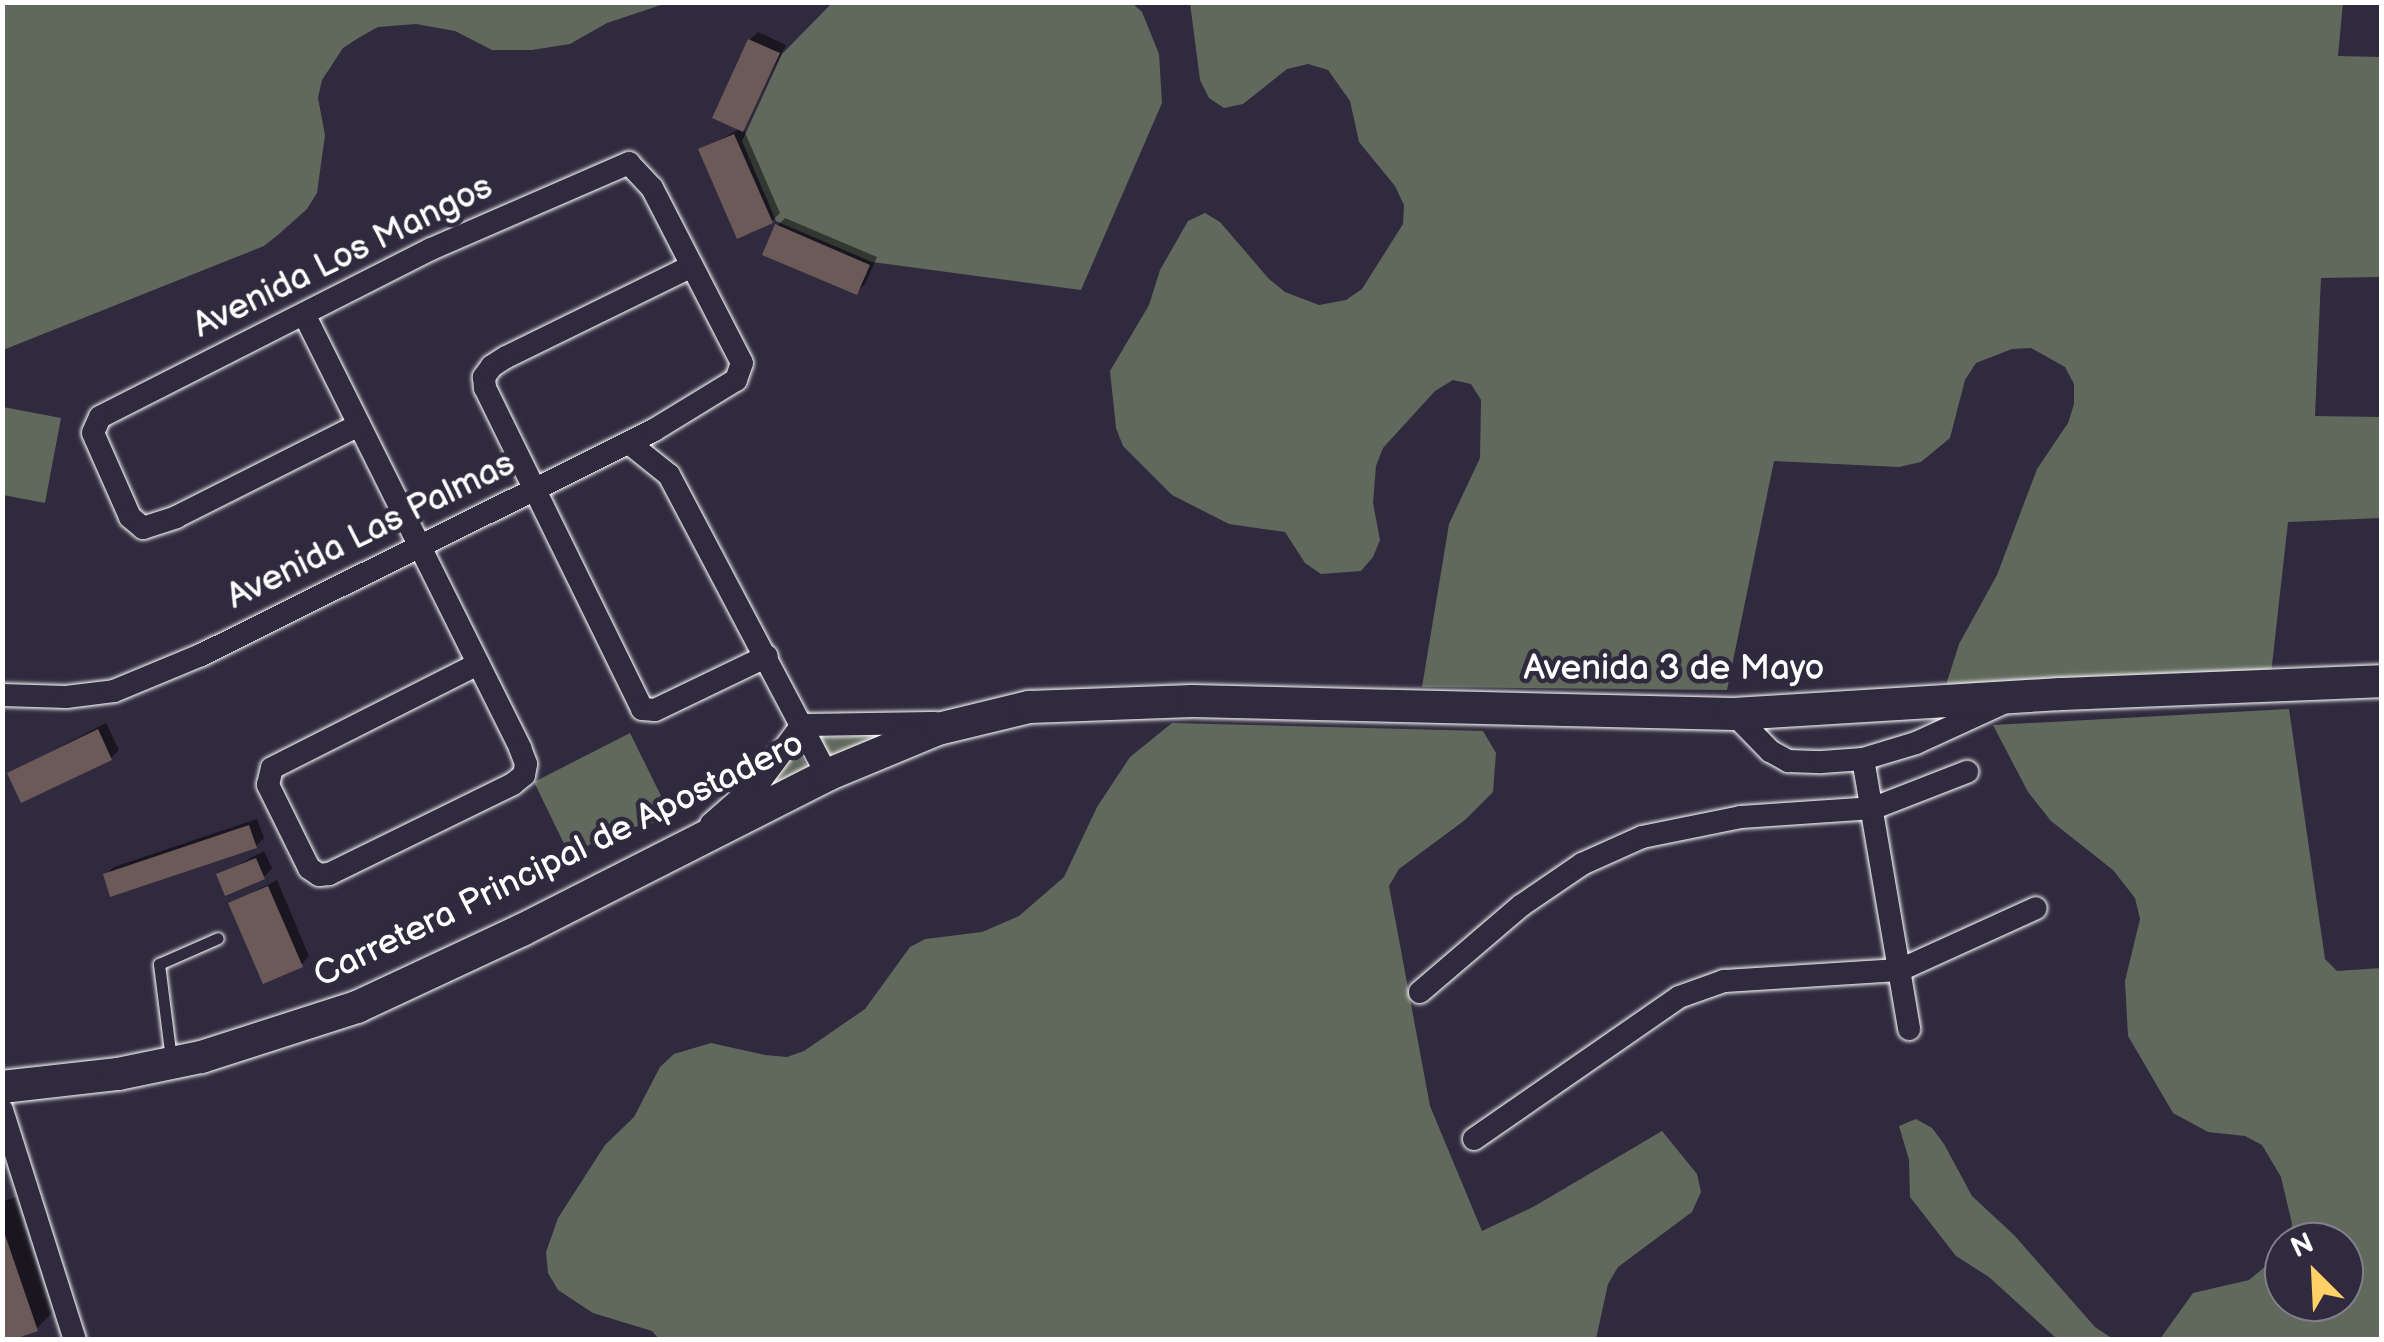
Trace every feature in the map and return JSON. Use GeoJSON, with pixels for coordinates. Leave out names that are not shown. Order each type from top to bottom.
{"type":"FeatureCollection","features":[{"type":"Feature","properties":{"kind":"street","name":"Avenida Los Mangos"},"geometry":{"type":"LineString","coordinates":[[360,425],[176,518],[143,528],[130,517],[94,425],[100,416],[432,249],[629,163],[652,188],[692,266]]}},
{"type":"Feature","properties":{"kind":"street","name":"Avenida Las Palmas"},"geometry":{"type":"LineString","coordinates":[[2,695],[66,697],[114,691],[201,655],[629,443],[736,380],[742,363],[692,266]]}},
{"type":"Feature","properties":{"kind":"street"},"geometry":{"type":"LineString","coordinates":[[692,266],[492,366],[484,378],[485,388],[642,709],[654,710],[768,656]]}},
{"type":"Feature","properties":{"kind":"street"},"geometry":{"type":"LineString","coordinates":[[304,314],[520,748],[524,774],[329,874],[320,875],[309,868],[268,786],[272,768],[478,664]]}},
{"type":"Feature","properties":{"kind":"street"},"geometry":{"type":"LineString","coordinates":[[629,443],[669,475],[768,656],[827,775]]}},
{"type":"Feature","properties":{"kind":"street","name":"Avenida 3 de Mayo"},"geometry":{"type":"LineString","coordinates":[[968,720],[1070,702],[1192,701],[1734,714],[2015,696],[2382,681]]}},
{"type":"Feature","properties":{"kind":"street"},"geometry":{"type":"LineString","coordinates":[[1734,714],[1770,751],[1788,761],[1864,759],[1958,726],[2015,696]]}},
{"type":"Feature","properties":{"kind":"street"},"geometry":{"type":"LineString","coordinates":[[802,725],[968,720]]}},
{"type":"Feature","properties":{"kind":"street","name":"Carretera Principal de Apostadero"},"geometry":{"type":"LineString","coordinates":[[2,1087],[171,1063],[256,1042],[357,1007],[522,930],[688,842],[827,775],[968,720]]}},
{"type":"Feature","properties":{"kind":"street"},"geometry":{"type":"LineString","coordinates":[[688,842],[761,780],[802,725]]}},
{"type":"Feature","properties":{"kind":"street"},"geometry":{"type":"LineString","coordinates":[[1864,759],[1910,1028]]}},
{"type":"Feature","properties":{"kind":"street"},"geometry":{"type":"LineString","coordinates":[[1420,992],[1522,905],[1582,864],[1642,837],[1740,817],[1874,808],[1967,772]]}},
{"type":"Feature","properties":{"kind":"street"},"geometry":{"type":"LineString","coordinates":[[1474,1138],[1679,997],[1724,981],[1900,970],[2036,908]]}},
{"type":"Feature","properties":{"kind":"street"},"geometry":{"type":"LineString","coordinates":[[2,1110],[75,1340]]}},
{"type":"Feature","properties":{"kind":"lane"},"geometry":{"type":"LineString","coordinates":[[171,1063],[159,964],[218,938]]}},
{"type":"Feature","properties":{"kind":"shaded area"},"geometry":{"type":"Polygon","coordinates":[[[3,2],[667,3],[607,23],[570,44],[532,50],[492,50],[455,31],[416,24],[378,27],[343,48],[322,80],[318,98],[325,135],[317,193],[307,209],[279,234],[264,246],[3,350],[3,2]]]}},
{"type":"Feature","properties":{"kind":"shaded area"},"geometry":{"type":"Polygon","coordinates":[[[1131,2],[1142,12],[1159,54],[1162,103],[1081,290],[872,262],[776,221],[742,141],[782,54],[832,3],[1131,2]]]}},
{"type":"Feature","properties":{"kind":"shaded area"},"geometry":{"type":"Polygon","coordinates":[[[2343,2],[2338,56],[2381,57],[2381,277],[2321,278],[2315,416],[2381,417],[2381,518],[2288,522],[2271,674],[1945,688],[1959,644],[1997,575],[2037,469],[2068,423],[2074,404],[2074,384],[2065,367],[2031,348],[2012,349],[1976,363],[1965,380],[1950,438],[1921,462],[1899,467],[1774,461],[1727,690],[1422,687],[1449,524],[1480,458],[1481,400],[1471,384],[1453,380],[1435,391],[1383,448],[1376,466],[1373,503],[1380,540],[1361,571],[1321,574],[1305,563],[1285,532],[1229,524],[1172,495],[1123,446],[1116,428],[1110,371],[1149,305],[1160,270],[1188,221],[1205,213],[1220,222],[1269,279],[1285,292],[1319,305],[1346,300],[1362,289],[1403,224],[1404,205],[1395,186],[1359,142],[1350,101],[1328,70],[1308,64],[1287,69],[1243,104],[1224,108],[1209,98],[1200,80],[1190,3],[2343,2]]]}},
{"type":"Feature","properties":{"kind":"shaded area"},"geometry":{"type":"Polygon","coordinates":[[[3,407],[61,418],[45,503],[3,495],[3,407]]]}},
{"type":"Feature","properties":{"kind":"shaded area"},"geometry":{"type":"Polygon","coordinates":[[[2289,709],[2325,959],[2337,971],[2381,968],[2381,1339],[2160,1339],[2193,1293],[2249,1280],[2264,1268],[2264,1322],[2364,1322],[2364,1222],[2292,1222],[2281,1177],[2262,1145],[2245,1136],[2208,1132],[2173,1113],[2128,1036],[2125,981],[2140,919],[2135,898],[2113,870],[2051,821],[2028,792],[1993,725],[2289,709]]]}},
{"type":"Feature","properties":{"kind":"shaded area"},"geometry":{"type":"Polygon","coordinates":[[[1172,723],[1483,731],[1496,753],[1493,792],[1465,820],[1399,869],[1389,886],[1430,1106],[1482,1231],[1533,1207],[1662,1131],[1697,1174],[1701,1192],[1692,1212],[1618,1267],[1608,1284],[1596,1339],[660,1340],[652,1331],[593,1313],[558,1290],[548,1273],[546,1252],[558,1218],[605,1145],[634,1117],[660,1067],[674,1054],[711,1043],[787,1057],[804,1051],[865,1009],[910,947],[925,939],[982,932],[1019,916],[1064,877],[1097,807],[1130,757],[1172,723]]]}},
{"type":"Feature","properties":{"kind":"shaded area"},"geometry":{"type":"Polygon","coordinates":[[[897,732],[831,760],[819,737],[845,737],[897,732]]]}},
{"type":"Feature","properties":{"kind":"shaded area"},"geometry":{"type":"Polygon","coordinates":[[[630,733],[672,818],[610,833],[570,856],[534,782],[630,733]]]}},
{"type":"Feature","properties":{"kind":"shaded area"},"geometry":{"type":"Polygon","coordinates":[[[797,747],[809,772],[760,795],[789,761],[797,747]]]}},
{"type":"Feature","properties":{"kind":"shaded area"},"geometry":{"type":"Polygon","coordinates":[[[1916,1119],[1932,1128],[1944,1144],[1972,1196],[2014,1235],[2095,1327],[2113,1339],[2057,1339],[1989,1277],[1956,1256],[1910,1197],[1909,1160],[1899,1126],[1916,1119]]]}},
{"type":"Feature","properties":{"kind":"building"},"geometry":{"type":"Polygon","coordinates":[[[748,39],[780,53],[743,132],[712,118],[748,39]]]}},
{"type":"Feature","properties":{"kind":"building"},"geometry":{"type":"Polygon","coordinates":[[[734,134],[773,223],[737,239],[698,149],[734,134]]]}},
{"type":"Feature","properties":{"kind":"building"},"geometry":{"type":"Polygon","coordinates":[[[775,224],[870,265],[857,295],[762,255],[775,224]]]}},
{"type":"Feature","properties":{"kind":"building"},"geometry":{"type":"Polygon","coordinates":[[[98,729],[112,760],[21,803],[7,773],[98,729]]]}},
{"type":"Feature","properties":{"kind":"building"},"geometry":{"type":"Polygon","coordinates":[[[249,825],[257,848],[110,897],[103,874],[249,825]]]}},
{"type":"Feature","properties":{"kind":"building"},"geometry":{"type":"Polygon","coordinates":[[[256,858],[265,879],[225,896],[216,874],[256,858]]]}},
{"type":"Feature","properties":{"kind":"building"},"geometry":{"type":"Polygon","coordinates":[[[268,886],[303,967],[263,984],[228,903],[268,886]]]}},
{"type":"Feature","properties":{"kind":"building"},"geometry":{"type":"Polygon","coordinates":[[[2,1226],[38,1331],[11,1340],[2,1340],[2,1226]]]}}]}
